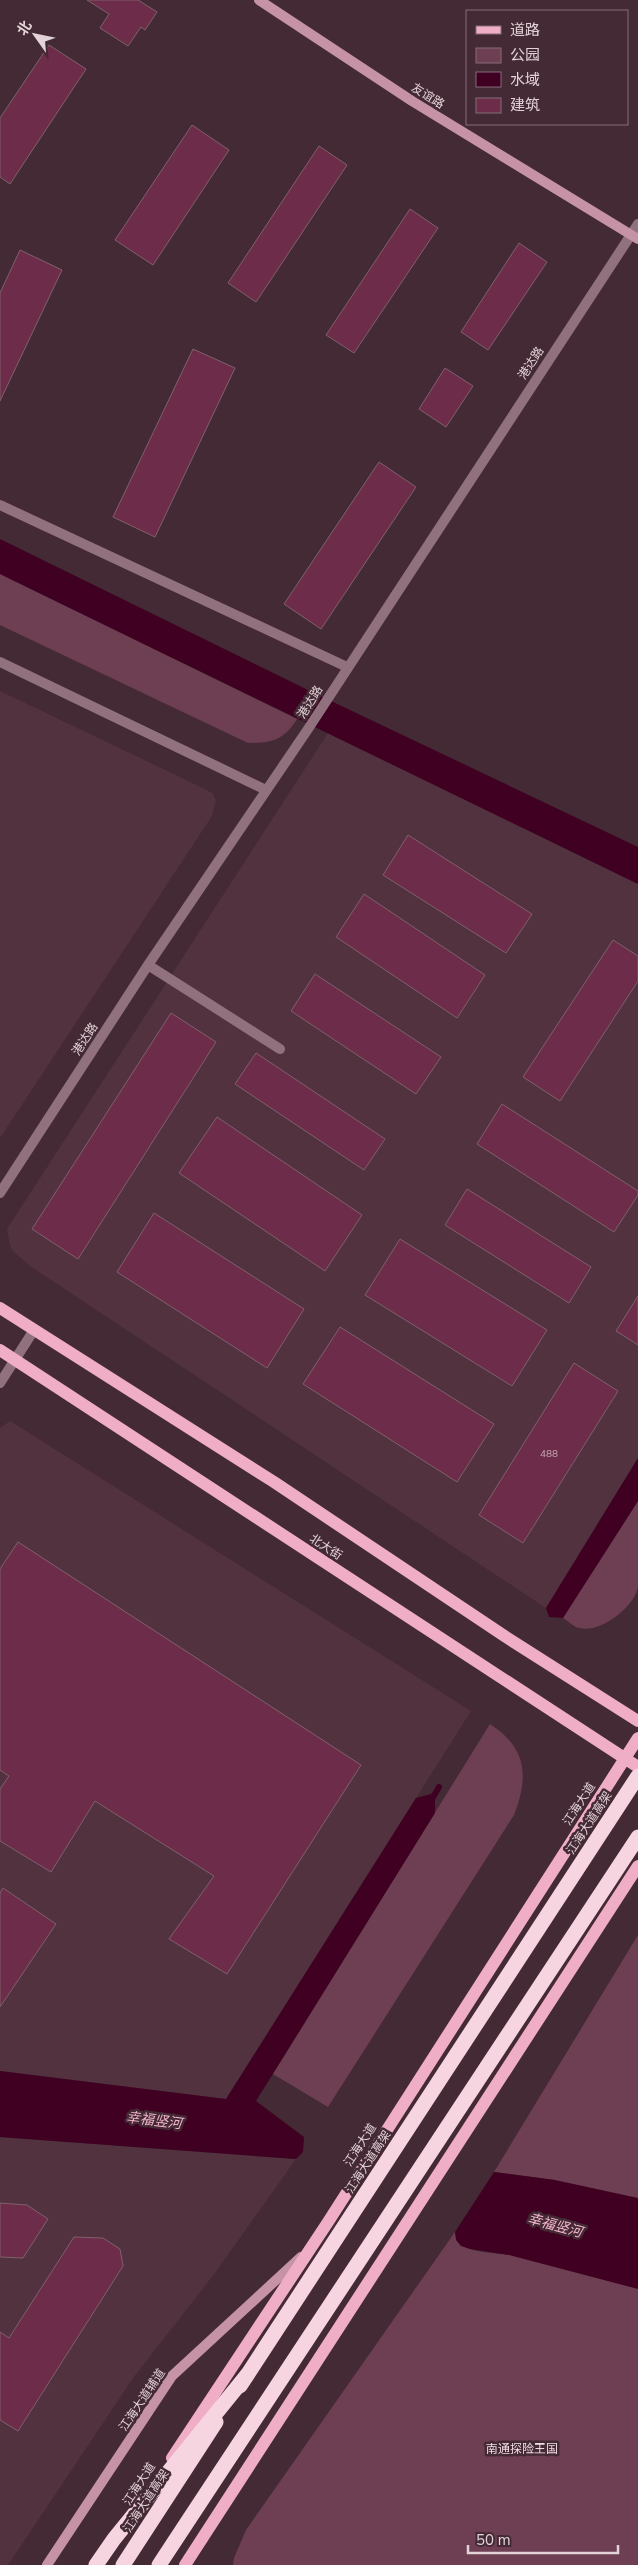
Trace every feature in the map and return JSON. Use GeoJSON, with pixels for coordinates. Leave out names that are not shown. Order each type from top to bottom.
{"type":"FeatureCollection","features":[{"type":"Feature","properties":{"kind":"highway","name":"江海大道高架"},"geometry":{"type":"LineString","coordinates":[[123,2565],[638,1776]]}},
{"type":"Feature","properties":{"kind":"highway"},"geometry":{"type":"LineString","coordinates":[[158,2565],[638,1837]]}},
{"type":"Feature","properties":{"kind":"highway"},"geometry":{"type":"LineString","coordinates":[[96,2565],[114,2539],[247,2375]]}},
{"type":"Feature","properties":{"kind":"main road","name":"北大街"},"geometry":{"type":"LineString","coordinates":[[0,1308],[274,1482],[638,1721]]}},
{"type":"Feature","properties":{"kind":"main road","name":"北大街"},"geometry":{"type":"LineString","coordinates":[[0,1350],[638,1767]]}},
{"type":"Feature","properties":{"kind":"main road","name":"江海大道"},"geometry":{"type":"LineString","coordinates":[[102,2565],[638,1738]]}},
{"type":"Feature","properties":{"kind":"main road"},"geometry":{"type":"LineString","coordinates":[[185,2565],[638,1866]]}},
{"type":"Feature","properties":{"kind":"street","name":"友谊路"},"geometry":{"type":"LineString","coordinates":[[259,0],[412,101],[635,236]]}},
{"type":"Feature","properties":{"kind":"street","name":"港达路"},"geometry":{"type":"LineString","coordinates":[[0,1193],[148,965],[308,729],[347,667],[635,236],[638,224]]}},
{"type":"Feature","properties":{"kind":"street"},"geometry":{"type":"LineString","coordinates":[[0,505],[347,667]]}},
{"type":"Feature","properties":{"kind":"street"},"geometry":{"type":"LineString","coordinates":[[0,662],[266,790]]}},
{"type":"Feature","properties":{"kind":"street"},"geometry":{"type":"LineString","coordinates":[[148,965],[280,1049]]}},
{"type":"Feature","properties":{"kind":"street"},"geometry":{"type":"LineString","coordinates":[[0,1383],[34,1330]]}},
{"type":"Feature","properties":{"kind":"street","name":"江海大道辅道"},"geometry":{"type":"LineString","coordinates":[[46,2565],[172,2376],[307,2251]]}},
{"type":"Feature","properties":{"kind":"shaded area"},"geometry":{"type":"Polygon","coordinates":[[[0,691],[207,790],[213,794],[216,800],[212,816],[0,1138],[0,691]]]}},
{"type":"Feature","properties":{"kind":"shaded area"},"geometry":{"type":"Polygon","coordinates":[[[328,733],[638,884],[638,1458],[546,1608],[30,1266],[12,1250],[9,1241],[7,1229],[328,733]]]}},
{"type":"Feature","properties":{"kind":"shaded area"},"geometry":{"type":"Polygon","coordinates":[[[10,1421],[471,1711],[226,2099],[0,2071],[0,1428],[10,1421]]]}},
{"type":"Feature","properties":{"kind":"shaded area"},"geometry":{"type":"Polygon","coordinates":[[[0,2137],[296,2159],[215,2273],[133,2378],[8,2565],[0,2565],[0,2137]]]}},
{"type":"Feature","properties":{"kind":"green space"},"geometry":{"type":"Polygon","coordinates":[[[0,574],[297,719],[287,732],[277,739],[248,743],[0,625],[0,574]]]}},
{"type":"Feature","properties":{"kind":"green space"},"geometry":{"type":"Polygon","coordinates":[[[638,1501],[638,1586],[636,1594],[624,1610],[606,1623],[587,1629],[579,1628],[563,1618],[638,1501]]]}},
{"type":"Feature","properties":{"kind":"green space"},"geometry":{"type":"Polygon","coordinates":[[[490,1724],[511,1743],[518,1753],[522,1764],[522,1788],[514,1815],[328,2107],[273,2074],[490,1724]]]}},
{"type":"Feature","properties":{"kind":"green space","name":"南通探险王国"},"geometry":{"type":"Polygon","coordinates":[[[638,1935],[638,2565],[233,2565],[246,2530],[455,2232],[457,2239],[468,2248],[476,2251],[509,2255],[554,2180],[494,2172],[638,1935]]]}},
{"type":"Feature","properties":{"kind":"water"},"geometry":{"type":"Polygon","coordinates":[[[0,539],[310,691],[638,847],[638,884],[0,574],[0,539]]]}},
{"type":"Feature","properties":{"kind":"water"},"geometry":{"type":"Polygon","coordinates":[[[638,1458],[638,1501],[563,1618],[549,1617],[546,1608],[638,1458]]]}},
{"type":"Feature","properties":{"kind":"water","name":"幸福竖河"},"geometry":{"type":"Polygon","coordinates":[[[435,1793],[435,1813],[256,2101],[304,2137],[303,2152],[296,2159],[0,2137],[0,2071],[226,2099],[416,1798],[435,1793]]]}},
{"type":"Feature","properties":{"kind":"water","name":"幸福竖河"},"geometry":{"type":"Polygon","coordinates":[[[494,2172],[555,2180],[638,2198],[638,2289],[509,2255],[461,2246],[456,2240],[455,2232],[494,2172]]]}},
{"type":"Feature","properties":{"kind":"building"},"geometry":{"type":"Polygon","coordinates":[[[87,0],[138,0],[157,12],[145,30],[141,27],[128,46],[100,28],[109,14],[87,0]]]}},
{"type":"Feature","properties":{"kind":"building"},"geometry":{"type":"Polygon","coordinates":[[[49,45],[86,69],[10,184],[0,177],[0,118],[49,45]]]}},
{"type":"Feature","properties":{"kind":"building"},"geometry":{"type":"Polygon","coordinates":[[[192,125],[229,150],[153,265],[115,240],[192,125]]]}},
{"type":"Feature","properties":{"kind":"building"},"geometry":{"type":"Polygon","coordinates":[[[319,146],[347,165],[256,302],[228,283],[319,146]]]}},
{"type":"Feature","properties":{"kind":"building"},"geometry":{"type":"Polygon","coordinates":[[[410,209],[438,228],[354,353],[326,335],[410,209]]]}},
{"type":"Feature","properties":{"kind":"building"},"geometry":{"type":"Polygon","coordinates":[[[519,243],[547,262],[488,350],[461,332],[519,243]]]}},
{"type":"Feature","properties":{"kind":"building"},"geometry":{"type":"Polygon","coordinates":[[[20,250],[62,270],[0,401],[0,293],[20,250]]]}},
{"type":"Feature","properties":{"kind":"building"},"geometry":{"type":"Polygon","coordinates":[[[193,349],[235,368],[155,537],[113,517],[193,349]]]}},
{"type":"Feature","properties":{"kind":"building"},"geometry":{"type":"Polygon","coordinates":[[[445,368],[473,386],[446,427],[419,409],[445,368]]]}},
{"type":"Feature","properties":{"kind":"building"},"geometry":{"type":"Polygon","coordinates":[[[379,462],[416,487],[321,629],[284,604],[379,462]]]}},
{"type":"Feature","properties":{"kind":"building"},"geometry":{"type":"Polygon","coordinates":[[[408,835],[532,914],[506,953],[383,875],[408,835]]]}},
{"type":"Feature","properties":{"kind":"building"},"geometry":{"type":"Polygon","coordinates":[[[364,894],[485,975],[457,1018],[336,937],[364,894]]]}},
{"type":"Feature","properties":{"kind":"building"},"geometry":{"type":"Polygon","coordinates":[[[613,940],[638,956],[638,981],[560,1101],[523,1077],[613,940]]]}},
{"type":"Feature","properties":{"kind":"building"},"geometry":{"type":"Polygon","coordinates":[[[315,974],[441,1057],[416,1094],[291,1011],[315,974]]]}},
{"type":"Feature","properties":{"kind":"building"},"geometry":{"type":"Polygon","coordinates":[[[171,1013],[216,1042],[78,1259],[32,1229],[171,1013]]]}},
{"type":"Feature","properties":{"kind":"building"},"geometry":{"type":"Polygon","coordinates":[[[256,1053],[385,1139],[364,1170],[235,1084],[256,1053]]]}},
{"type":"Feature","properties":{"kind":"building"},"geometry":{"type":"Polygon","coordinates":[[[502,1104],[638,1191],[638,1195],[614,1232],[477,1144],[502,1104]]]}},
{"type":"Feature","properties":{"kind":"building"},"geometry":{"type":"Polygon","coordinates":[[[217,1117],[362,1215],[325,1271],[179,1173],[217,1117]]]}},
{"type":"Feature","properties":{"kind":"building"},"geometry":{"type":"Polygon","coordinates":[[[467,1189],[591,1267],[569,1303],[445,1225],[467,1189]]]}},
{"type":"Feature","properties":{"kind":"building"},"geometry":{"type":"Polygon","coordinates":[[[154,1213],[304,1309],[267,1368],[117,1272],[154,1213]]]}},
{"type":"Feature","properties":{"kind":"building"},"geometry":{"type":"Polygon","coordinates":[[[400,1239],[547,1330],[512,1386],[365,1295],[400,1239]]]}},
{"type":"Feature","properties":{"kind":"building"},"geometry":{"type":"Polygon","coordinates":[[[638,1296],[638,1345],[616,1331],[638,1296]]]}},
{"type":"Feature","properties":{"kind":"building"},"geometry":{"type":"Polygon","coordinates":[[[340,1327],[494,1424],[457,1482],[303,1384],[340,1327]]]}},
{"type":"Feature","properties":{"kind":"building"},"geometry":{"type":"Polygon","coordinates":[[[574,1363],[618,1391],[523,1543],[479,1515],[574,1363]]]}},
{"type":"Feature","properties":{"kind":"building"},"geometry":{"type":"Polygon","coordinates":[[[18,1542],[361,1765],[227,1974],[169,1939],[214,1876],[95,1801],[51,1872],[0,1841],[0,1789],[9,1776],[0,1770],[0,1569],[18,1542]]]}},
{"type":"Feature","properties":{"kind":"building"},"geometry":{"type":"Polygon","coordinates":[[[3,1888],[56,1924],[0,2007],[0,1893],[3,1888]]]}},
{"type":"Feature","properties":{"kind":"building"},"geometry":{"type":"Polygon","coordinates":[[[0,2203],[27,2205],[48,2219],[23,2258],[0,2257],[0,2203]]]}},
{"type":"Feature","properties":{"kind":"building"},"geometry":{"type":"Polygon","coordinates":[[[74,2237],[103,2238],[120,2249],[123,2266],[18,2431],[0,2420],[0,2332],[9,2338],[74,2237]]]}},
{"type":"Feature","properties":{"kind":"waterway"},"geometry":{"type":"LineString","coordinates":[[432,1799],[439,1787]]}}]}
